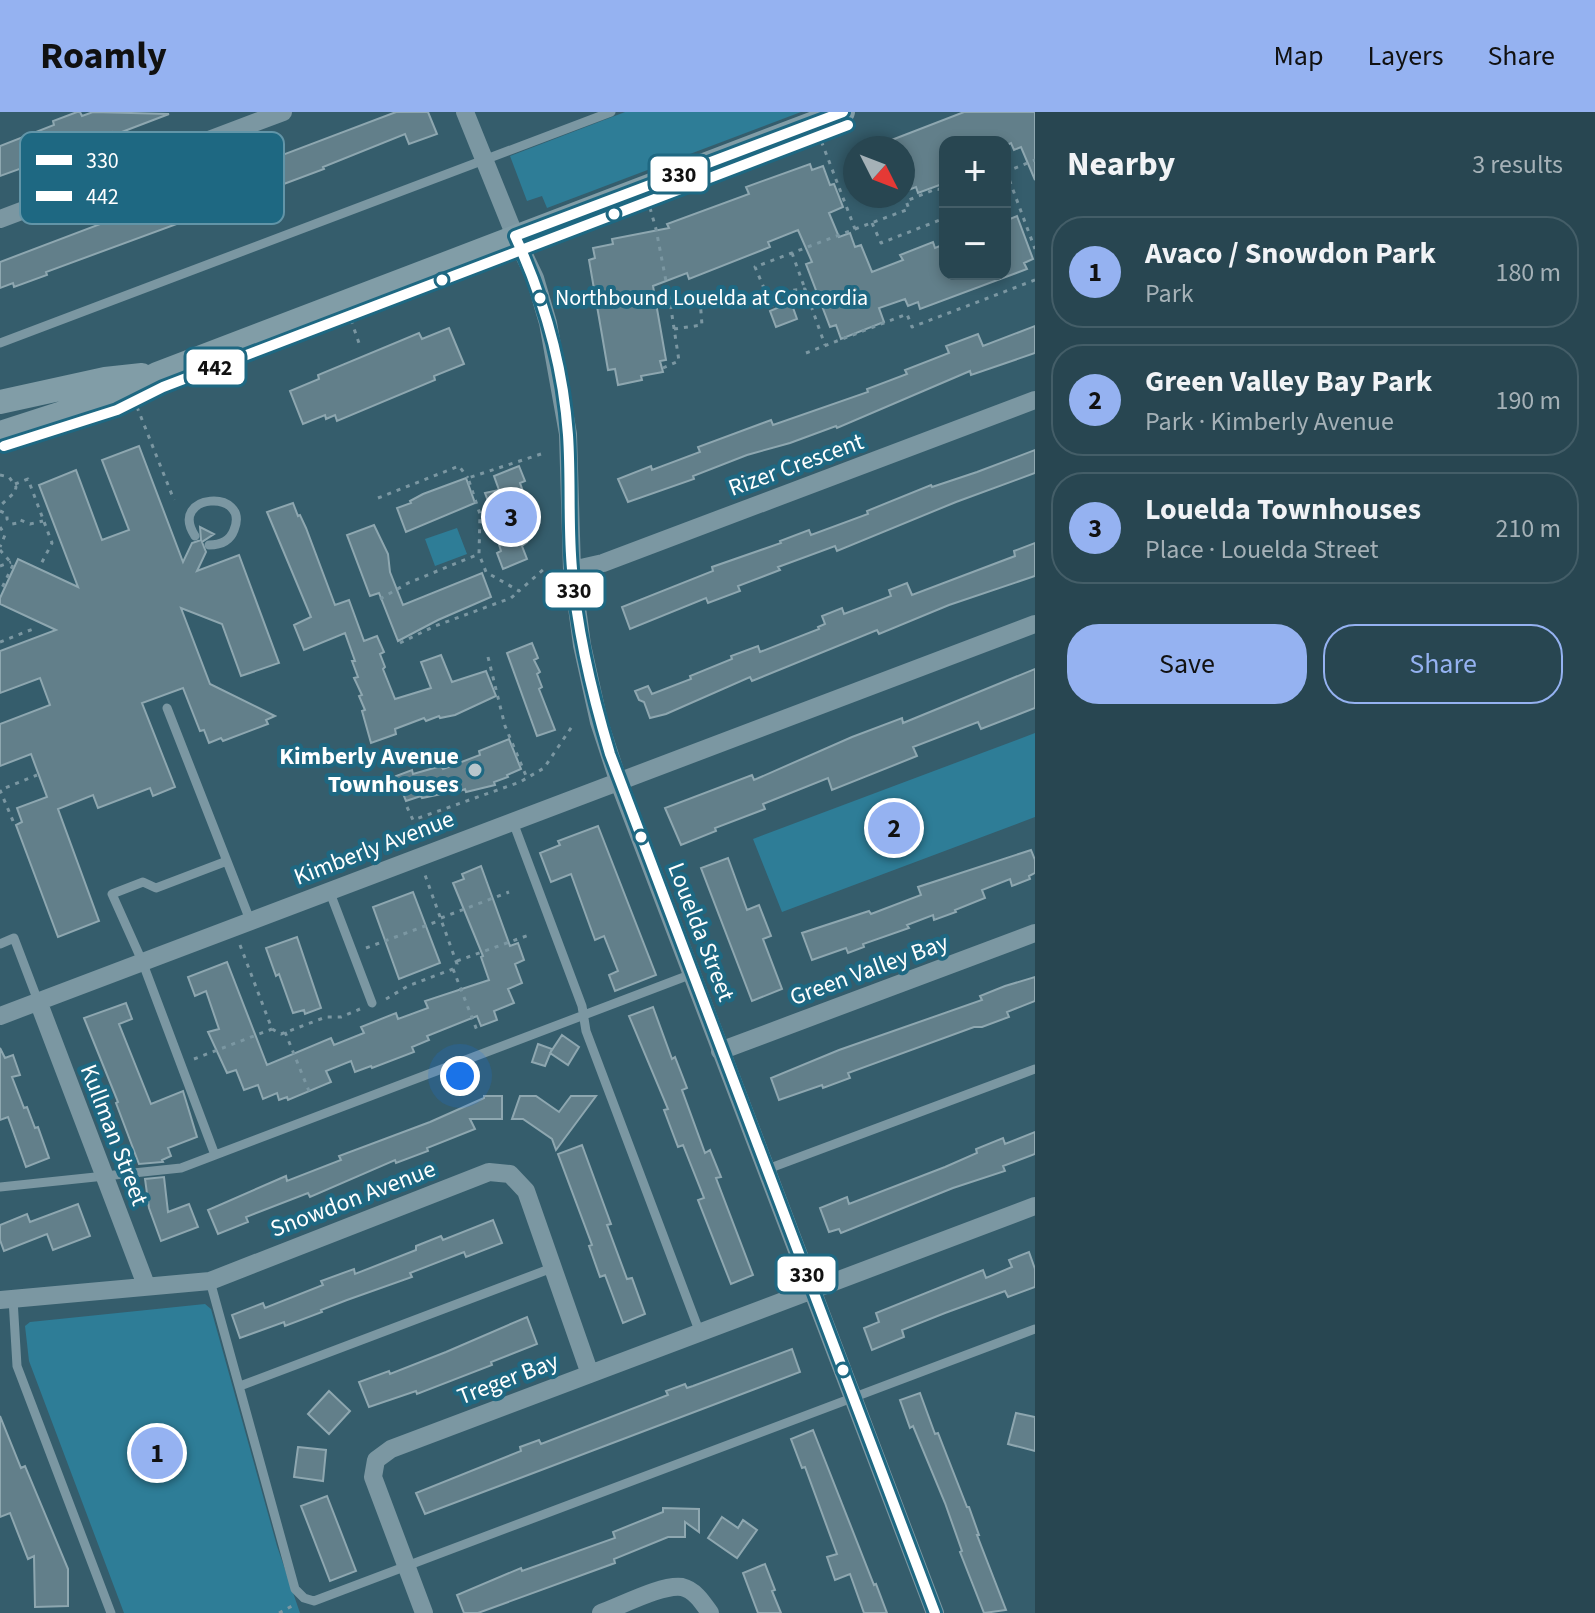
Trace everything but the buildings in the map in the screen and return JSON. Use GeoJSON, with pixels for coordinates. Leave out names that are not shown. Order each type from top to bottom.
{"type":"FeatureCollection","features":[{"type":"Feature","properties":{"kind":"main road"},"geometry":{"type":"LineString","coordinates":[[0,433],[112,397],[157,374],[843,112]]}},
{"type":"Feature","properties":{"kind":"main road"},"geometry":{"type":"LineString","coordinates":[[0,402],[105,379],[157,374]]}},
{"type":"Feature","properties":{"kind":"street"},"geometry":{"type":"LineString","coordinates":[[230,132],[283,112]]}},
{"type":"Feature","properties":{"kind":"street","name":"Louelda Street"},"geometry":{"type":"LineString","coordinates":[[465,112],[535,278],[559,372],[568,434],[572,570],[599,722],[720,1051],[935,1613]]}},
{"type":"Feature","properties":{"kind":"street"},"geometry":{"type":"LineString","coordinates":[[0,219],[20,211]]}},
{"type":"Feature","properties":{"kind":"street","name":"Rizer Crescent"},"geometry":{"type":"LineString","coordinates":[[572,570],[618,558],[1035,400]]}},
{"type":"Feature","properties":{"kind":"street","name":"Kimberly Avenue"},"geometry":{"type":"LineString","coordinates":[[0,1016],[1035,624]]}},
{"type":"Feature","properties":{"kind":"street","name":"Green Valley Bay"},"geometry":{"type":"LineString","coordinates":[[720,1051],[1035,933]]}},
{"type":"Feature","properties":{"kind":"street","name":"Kullman Street"},"geometry":{"type":"LineString","coordinates":[[38,1001],[146,1285]]}},
{"type":"Feature","properties":{"kind":"street","name":"Snowdon Avenue"},"geometry":{"type":"LineString","coordinates":[[6,1299],[210,1281],[489,1172],[510,1174],[526,1191],[590,1374]]}},
{"type":"Feature","properties":{"kind":"street"},"geometry":{"type":"LineString","coordinates":[[811,1290],[1035,1206]]}},
{"type":"Feature","properties":{"kind":"street","name":"Treger Bay"},"geometry":{"type":"LineString","coordinates":[[424,1613],[373,1477],[376,1460],[391,1449],[811,1290]]}},
{"type":"Feature","properties":{"kind":"street"},"geometry":{"type":"LineString","coordinates":[[601,1613],[668,1588],[684,1587],[698,1596],[710,1613]]}},
{"type":"Feature","properties":{"kind":"lane"},"geometry":{"type":"LineString","coordinates":[[0,343],[611,112]]}},
{"type":"Feature","properties":{"kind":"lane"},"geometry":{"type":"LineString","coordinates":[[195,536],[190,523],[195,508],[215,499],[228,504],[235,516],[234,531],[224,543],[209,545]]}},
{"type":"Feature","properties":{"kind":"lane"},"geometry":{"type":"LineString","coordinates":[[167,708],[250,920]]}},
{"type":"Feature","properties":{"kind":"lane"},"geometry":{"type":"LineString","coordinates":[[513,821],[584,1017],[586,1031],[700,1333]]}},
{"type":"Feature","properties":{"kind":"lane"},"geometry":{"type":"LineString","coordinates":[[215,1155],[142,961],[112,894],[143,882],[156,888],[227,861]]}},
{"type":"Feature","properties":{"kind":"lane"},"geometry":{"type":"LineString","coordinates":[[329,890],[372,1003]]}},
{"type":"Feature","properties":{"kind":"lane"},"geometry":{"type":"LineString","coordinates":[[0,944],[14,938],[38,1001]]}},
{"type":"Feature","properties":{"kind":"lane"},"geometry":{"type":"LineString","coordinates":[[0,1187],[181,1168],[692,974]]}},
{"type":"Feature","properties":{"kind":"lane"},"geometry":{"type":"LineString","coordinates":[[765,1170],[1035,1069]]}},
{"type":"Feature","properties":{"kind":"lane"},"geometry":{"type":"LineString","coordinates":[[240,1386],[552,1268]]}},
{"type":"Feature","properties":{"kind":"lane"},"geometry":{"type":"LineString","coordinates":[[210,1281],[295,1589],[309,1601],[320,1600],[1035,1329]]}},
{"type":"Feature","properties":{"kind":"lane"},"geometry":{"type":"LineString","coordinates":[[6,1299],[17,1366],[111,1613]]}},
{"type":"Feature","properties":{"kind":"path"},"geometry":{"type":"LineString","coordinates":[[821,139],[855,229]]}},
{"type":"Feature","properties":{"kind":"path"},"geometry":{"type":"LineString","coordinates":[[1011,169],[1035,160]]}},
{"type":"Feature","properties":{"kind":"path"},"geometry":{"type":"LineString","coordinates":[[1011,184],[1035,249]]}},
{"type":"Feature","properties":{"kind":"path"},"geometry":{"type":"LineString","coordinates":[[772,307],[755,267],[909,209],[906,201],[939,189]]}},
{"type":"Feature","properties":{"kind":"path"},"geometry":{"type":"LineString","coordinates":[[649,204],[679,361],[663,368]]}},
{"type":"Feature","properties":{"kind":"path"},"geometry":{"type":"LineString","coordinates":[[872,223],[881,243],[939,220]]}},
{"type":"Feature","properties":{"kind":"path"},"geometry":{"type":"LineString","coordinates":[[792,253],[825,345]]}},
{"type":"Feature","properties":{"kind":"path"},"geometry":{"type":"LineString","coordinates":[[806,353],[907,314],[912,327],[1035,280]]}},
{"type":"Feature","properties":{"kind":"path"},"geometry":{"type":"LineString","coordinates":[[670,302],[805,289]]}},
{"type":"Feature","properties":{"kind":"path"},"geometry":{"type":"LineString","coordinates":[[674,329],[702,325],[700,299]]}},
{"type":"Feature","properties":{"kind":"path"},"geometry":{"type":"LineString","coordinates":[[135,401],[174,500]]}},
{"type":"Feature","properties":{"kind":"path"},"geometry":{"type":"LineString","coordinates":[[468,478],[541,454]]}},
{"type":"Feature","properties":{"kind":"path"},"geometry":{"type":"LineString","coordinates":[[378,498],[459,466],[468,478],[480,514],[479,554],[486,572],[519,591]]}},
{"type":"Feature","properties":{"kind":"path"},"geometry":{"type":"LineString","coordinates":[[0,475],[9,477],[15,484],[15,492],[0,508],[7,514],[7,519],[12,524],[20,520],[30,524],[43,521]]}},
{"type":"Feature","properties":{"kind":"path"},"geometry":{"type":"LineString","coordinates":[[15,484],[28,479],[52,543],[40,566]]}},
{"type":"Feature","properties":{"kind":"path"},"geometry":{"type":"LineString","coordinates":[[0,527],[5,535],[0,548],[13,565],[0,592]]}},
{"type":"Feature","properties":{"kind":"path"},"geometry":{"type":"LineString","coordinates":[[380,599],[408,583],[479,554]]}},
{"type":"Feature","properties":{"kind":"path"},"geometry":{"type":"LineString","coordinates":[[0,566],[11,562]]}},
{"type":"Feature","properties":{"kind":"path"},"geometry":{"type":"LineString","coordinates":[[400,643],[435,626],[511,598],[545,568]]}},
{"type":"Feature","properties":{"kind":"path"},"geometry":{"type":"LineString","coordinates":[[0,642],[33,629]]}},
{"type":"Feature","properties":{"kind":"path"},"geometry":{"type":"LineString","coordinates":[[488,657],[505,726],[527,778]]}},
{"type":"Feature","properties":{"kind":"path"},"geometry":{"type":"LineString","coordinates":[[407,807],[413,820],[527,778],[544,768],[573,725]]}},
{"type":"Feature","properties":{"kind":"path"},"geometry":{"type":"LineString","coordinates":[[13,821],[0,790],[37,775]]}},
{"type":"Feature","properties":{"kind":"path"},"geometry":{"type":"LineString","coordinates":[[354,952],[509,892]]}},
{"type":"Feature","properties":{"kind":"path"},"geometry":{"type":"LineString","coordinates":[[457,961],[529,935]]}},
{"type":"Feature","properties":{"kind":"path"},"geometry":{"type":"LineString","coordinates":[[453,969],[478,1033]]}},
{"type":"Feature","properties":{"kind":"path"},"geometry":{"type":"LineString","coordinates":[[181,1064],[272,1029]]}},
{"type":"Feature","properties":{"kind":"path"},"geometry":{"type":"LineString","coordinates":[[285,1032],[311,1096]]}},
{"type":"Feature","properties":{"kind":"shaded area"},"geometry":{"type":"Polygon","coordinates":[[[625,112],[801,112],[547,208],[542,196],[527,201],[510,156],[625,112]]]}},
{"type":"Feature","properties":{"kind":"shaded area"},"geometry":{"type":"Polygon","coordinates":[[[457,528],[467,554],[435,566],[425,539],[457,528]]]}},
{"type":"Feature","properties":{"kind":"shaded area"},"geometry":{"type":"Polygon","coordinates":[[[1035,733],[1035,817],[782,912],[753,839],[1035,733]]]}},
{"type":"Feature","properties":{"kind":"shaded area"},"geometry":{"type":"Polygon","coordinates":[[[205,1304],[211,1309],[277,1546],[300,1613],[124,1613],[29,1361],[25,1326],[30,1322],[205,1304]]]}},
{"type":"Feature","properties":{"kind":"transit line","name":"330"},"geometry":{"type":"LineString","coordinates":[[515,236],[843,112]]}},
{"type":"Feature","properties":{"kind":"transit line","name":"442"},"geometry":{"type":"LineString","coordinates":[[4,446],[117,410],[163,387],[848,125]]}},
{"type":"Feature","properties":{"kind":"transit line","name":"330"},"geometry":{"type":"LineString","coordinates":[[515,236],[543,308],[562,383],[568,435],[574,593],[586,663],[610,754],[935,1613]]}},
{"type":"Feature","properties":{"kind":"place","name":"Northbound Louelda at Concordia"},"geometry":{"type":"Point","coordinates":[540,298]}},
{"type":"Feature","properties":{"kind":"place","name":"Louelda Townhouses"},"geometry":{"type":"Point","coordinates":[511,517]}},
{"type":"Feature","properties":{"kind":"place","name":"Kimberly Avenue Townhouses"},"geometry":{"type":"Point","coordinates":[475,770]}},
{"type":"Feature","properties":{"kind":"place","name":"Green Valley Bay Park"},"geometry":{"type":"Point","coordinates":[894,828]}},
{"type":"Feature","properties":{"kind":"place","name":"Avaco / Snowdon Park"},"geometry":{"type":"Point","coordinates":[157,1453]}}]}
